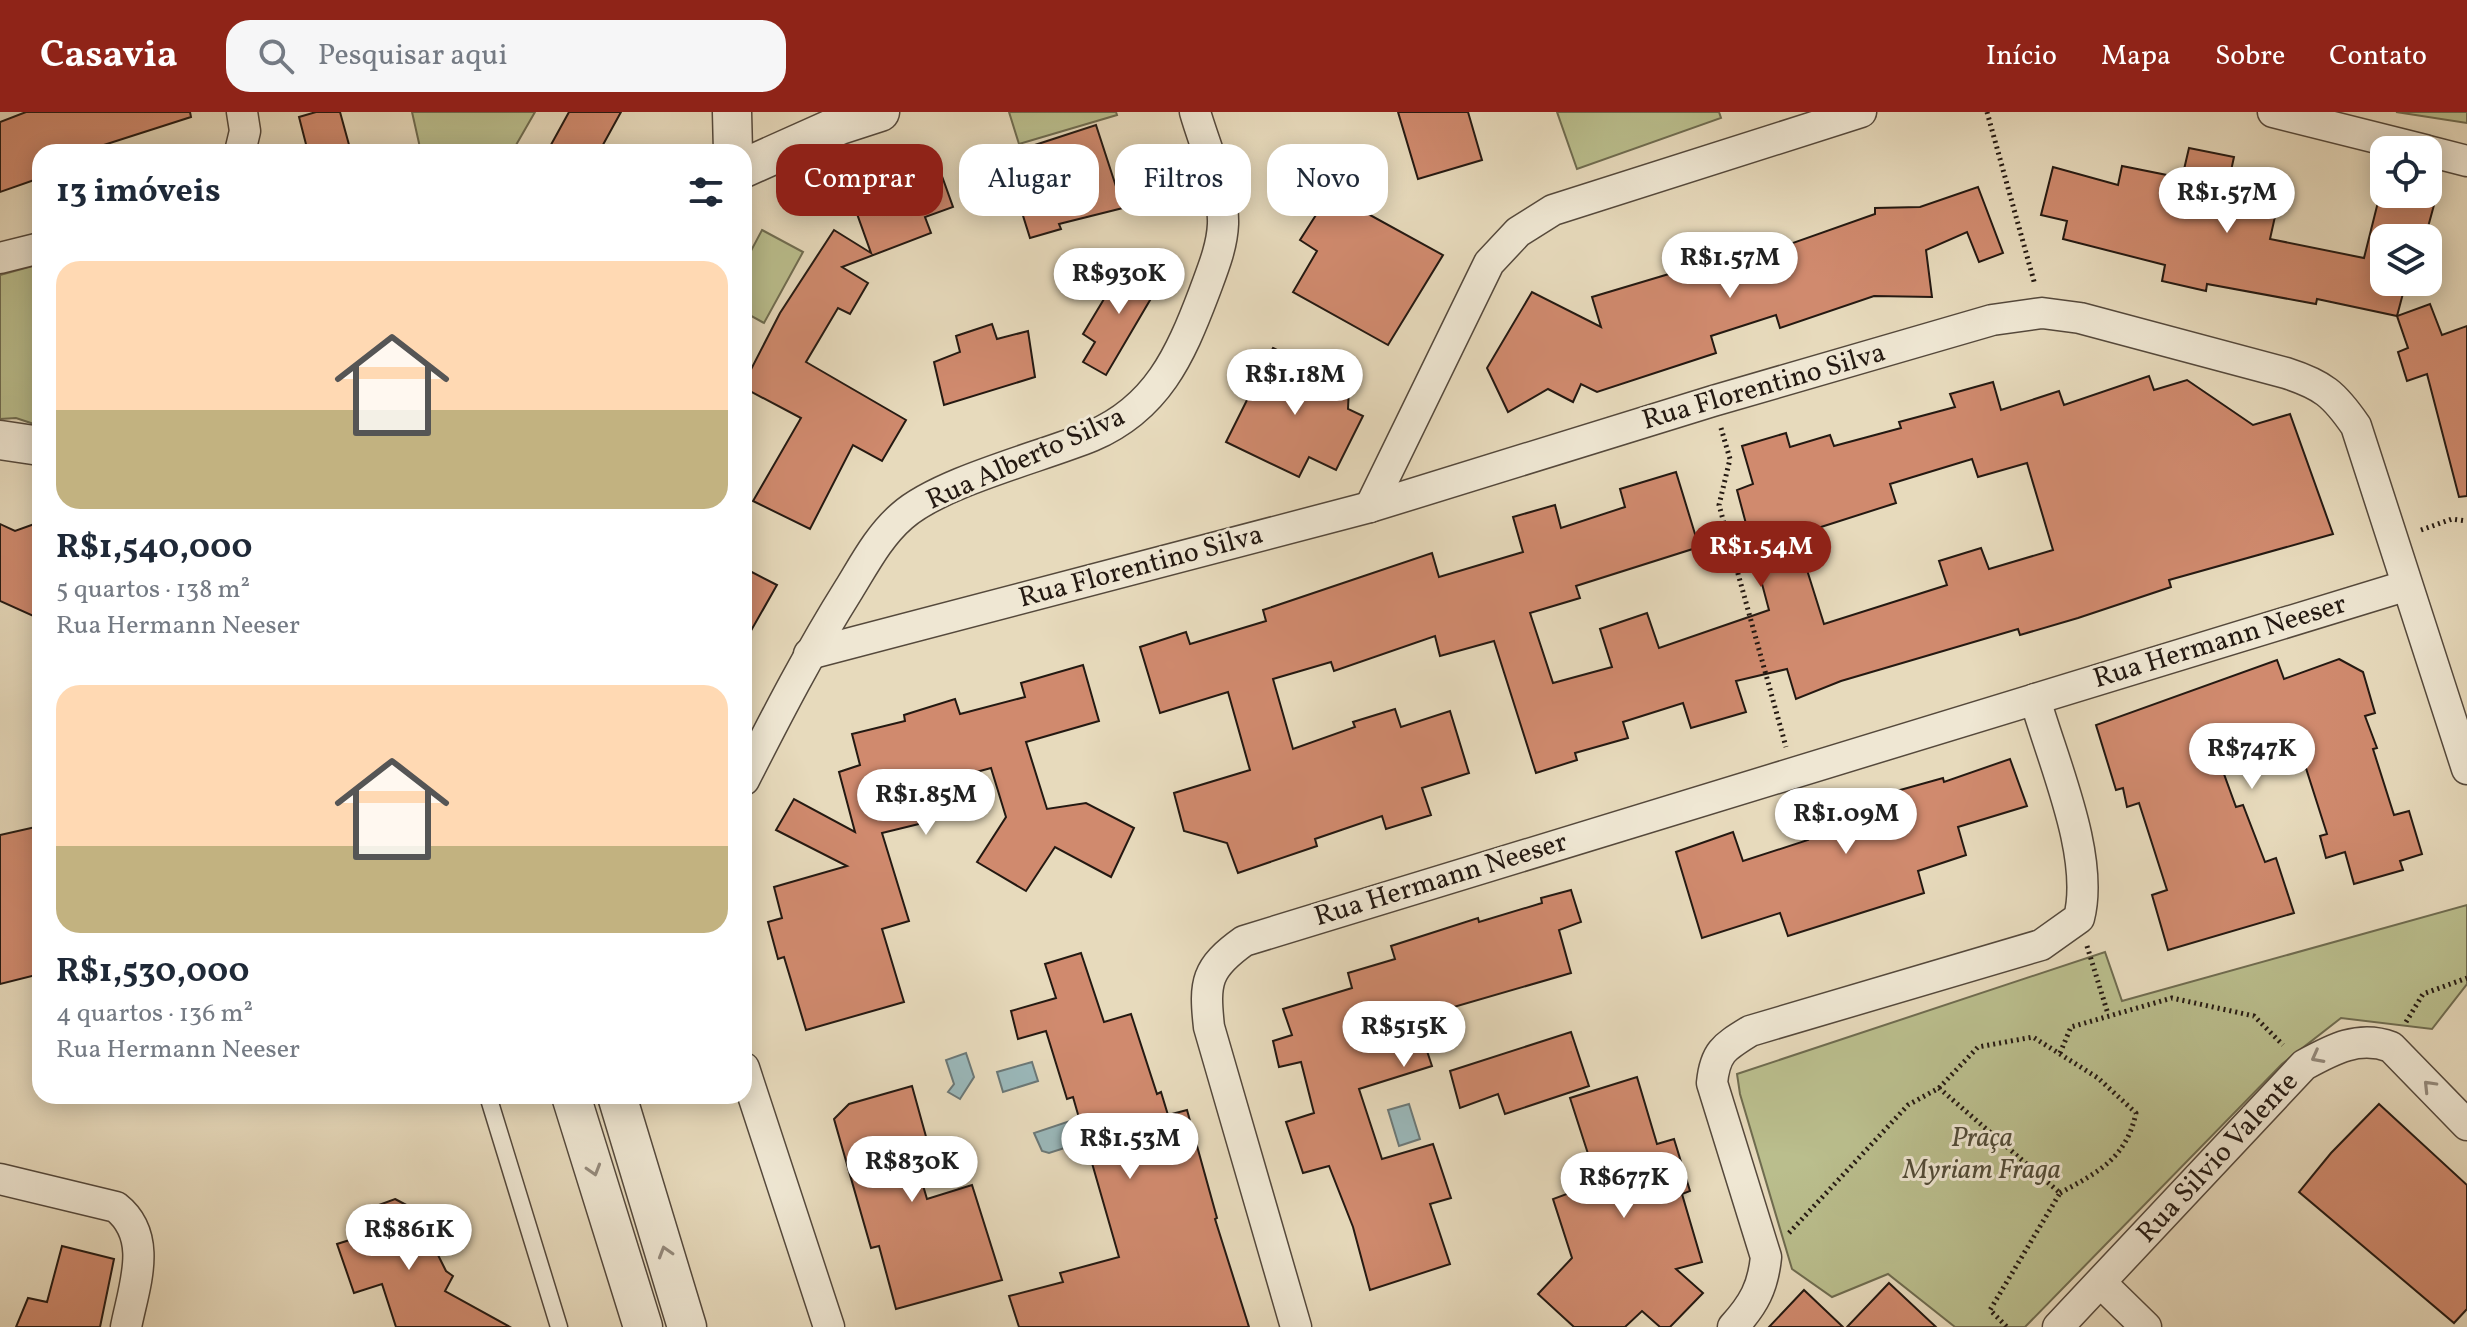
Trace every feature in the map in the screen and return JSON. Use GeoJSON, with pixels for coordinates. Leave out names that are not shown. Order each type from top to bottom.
{"type":"FeatureCollection","features":[{"type":"Feature","properties":{"kind":"street"},"geometry":{"type":"LineString","coordinates":[[242,112],[245,131],[242,144]]}},
{"type":"Feature","properties":{"kind":"street"},"geometry":{"type":"LineString","coordinates":[[732,112],[733,144]]}},
{"type":"Feature","properties":{"kind":"street"},"geometry":{"type":"LineString","coordinates":[[752,163],[826,118],[880,112]]}},
{"type":"Feature","properties":{"kind":"street","name":"Rua Alberto Silva"},"geometry":{"type":"LineString","coordinates":[[752,764],[809,654],[883,534],[905,513],[935,496],[1094,435],[1136,411],[1160,383],[1183,349],[1220,249],[1223,222],[1220,196],[1195,112]]}},
{"type":"Feature","properties":{"kind":"street"},"geometry":{"type":"LineString","coordinates":[[1370,507],[1489,263],[1518,232],[1553,210],[1861,112]]}},
{"type":"Feature","properties":{"kind":"street"},"geometry":{"type":"LineString","coordinates":[[2273,112],[2370,136]]}},
{"type":"Feature","properties":{"kind":"street"},"geometry":{"type":"LineString","coordinates":[[2442,154],[2467,161]]}},
{"type":"Feature","properties":{"kind":"street"},"geometry":{"type":"LineString","coordinates":[[0,258],[32,250]]}},
{"type":"Feature","properties":{"kind":"street","name":"Rua Florentino Silva"},"geometry":{"type":"LineString","coordinates":[[809,654],[1370,507],[1713,401],[1992,320],[2042,313],[2080,318],[2318,384],[2338,399],[2356,426],[2405,586],[2467,769]]}},
{"type":"Feature","properties":{"kind":"street"},"geometry":{"type":"LineString","coordinates":[[0,440],[32,445]]}},
{"type":"Feature","properties":{"kind":"street","name":"Rua Hermann Neeser"},"geometry":{"type":"LineString","coordinates":[[1296,1327],[1209,1027],[1207,989],[1210,972],[1225,954],[1263,934],[2405,586]]}},
{"type":"Feature","properties":{"kind":"street"},"geometry":{"type":"LineString","coordinates":[[1733,1327],[1750,1308],[1764,1283],[1766,1257],[1712,1083],[1714,1061],[1727,1046],[1750,1031],[2041,945],[2079,918],[2085,878],[2080,850],[2035,699]]}},
{"type":"Feature","properties":{"kind":"street","name":"Rua Silvio Valente"},"geometry":{"type":"LineString","coordinates":[[2058,1327],[2304,1065],[2335,1048],[2355,1042],[2376,1041],[2391,1047]]}},
{"type":"Feature","properties":{"kind":"street"},"geometry":{"type":"LineString","coordinates":[[2391,1047],[2467,1125]]}},
{"type":"Feature","properties":{"kind":"street"},"geometry":{"type":"LineString","coordinates":[[752,1092],[829,1327]]}},
{"type":"Feature","properties":{"kind":"street"},"geometry":{"type":"LineString","coordinates":[[573,1104],[643,1327]]}},
{"type":"Feature","properties":{"kind":"street"},"geometry":{"type":"LineString","coordinates":[[619,1104],[687,1327]]}},
{"type":"Feature","properties":{"kind":"street"},"geometry":{"type":"LineString","coordinates":[[0,1179],[116,1207],[130,1218],[138,1234],[140,1254],[126,1327]]}},
{"type":"Feature","properties":{"kind":"street"},"geometry":{"type":"LineString","coordinates":[[2101,1283],[2146,1327]]}},
{"type":"Feature","properties":{"kind":"lane"},"geometry":{"type":"LineString","coordinates":[[490,1104],[559,1327]]}},
{"type":"Feature","properties":{"kind":"path"},"geometry":{"type":"LineString","coordinates":[[1987,112],[2042,313]]}},
{"type":"Feature","properties":{"kind":"path"},"geometry":{"type":"LineString","coordinates":[[1713,401],[1730,459],[1719,505],[1784,740]]}},
{"type":"Feature","properties":{"kind":"path"},"geometry":{"type":"LineString","coordinates":[[2393,540],[2452,519],[2467,521]]}},
{"type":"Feature","properties":{"kind":"path"},"geometry":{"type":"LineString","coordinates":[[2079,918],[2108,1014]]}},
{"type":"Feature","properties":{"kind":"path"},"geometry":{"type":"LineString","coordinates":[[2391,1047],[2423,994],[2467,978]]}},
{"type":"Feature","properties":{"kind":"path"},"geometry":{"type":"LineString","coordinates":[[2059,1053],[2071,1027],[2172,998],[2254,1016],[2304,1065]]}},
{"type":"Feature","properties":{"kind":"path"},"geometry":{"type":"LineString","coordinates":[[1766,1257],[1908,1105],[1939,1088],[1978,1047],[2033,1037],[2117,1093],[2136,1113],[2131,1135],[2105,1168],[2060,1193],[1990,1310],[2007,1327]]}},
{"type":"Feature","properties":{"kind":"path"},"geometry":{"type":"LineString","coordinates":[[1939,1088],[2060,1193]]}},
{"type":"Feature","properties":{"kind":"green space"},"geometry":{"type":"Polygon","coordinates":[[[412,112],[535,112],[517,144],[419,144],[412,112]]]}},
{"type":"Feature","properties":{"kind":"green space"},"geometry":{"type":"Polygon","coordinates":[[[1009,112],[1116,112],[1117,115],[1019,144],[1009,112]]]}},
{"type":"Feature","properties":{"kind":"green space"},"geometry":{"type":"Polygon","coordinates":[[[1557,112],[1719,112],[1721,118],[1577,169],[1557,112]]]}},
{"type":"Feature","properties":{"kind":"green space"},"geometry":{"type":"Polygon","coordinates":[[[2396,112],[2467,112],[2467,123],[2396,112]]]}},
{"type":"Feature","properties":{"kind":"green space"},"geometry":{"type":"Polygon","coordinates":[[[762,230],[803,252],[764,323],[752,316],[752,249],[762,230]]]}},
{"type":"Feature","properties":{"kind":"green space"},"geometry":{"type":"Polygon","coordinates":[[[32,266],[32,423],[16,418],[0,419],[0,275],[32,266]]]}},
{"type":"Feature","properties":{"kind":"green space","name":"Praça Myriam Fraga"},"geometry":{"type":"Polygon","coordinates":[[[2467,905],[2467,984],[2432,1029],[2341,1018],[2282,1064],[2025,1327],[1955,1327],[1888,1274],[1832,1297],[1792,1269],[1740,1094],[1737,1074],[2105,952],[2122,1001],[2467,905]]]}},
{"type":"Feature","properties":{"kind":"water"},"geometry":{"type":"Polygon","coordinates":[[[966,1053],[974,1077],[960,1099],[948,1092],[954,1084],[946,1060],[966,1053]]]}},
{"type":"Feature","properties":{"kind":"water"},"geometry":{"type":"Polygon","coordinates":[[[1032,1062],[1038,1081],[1003,1092],[997,1072],[1032,1062]]]}},
{"type":"Feature","properties":{"kind":"water"},"geometry":{"type":"Polygon","coordinates":[[[1409,1104],[1420,1139],[1399,1146],[1388,1110],[1409,1104]]]}},
{"type":"Feature","properties":{"kind":"water"},"geometry":{"type":"Polygon","coordinates":[[[1070,1121],[1077,1144],[1049,1153],[1042,1151],[1034,1133],[1070,1121]]]}},
{"type":"Feature","properties":{"kind":"building"},"geometry":{"type":"Polygon","coordinates":[[[26,112],[190,112],[191,117],[107,144],[32,144],[32,181],[0,192],[0,122],[26,112]]]}},
{"type":"Feature","properties":{"kind":"building"},"geometry":{"type":"Polygon","coordinates":[[[316,112],[340,112],[349,144],[306,144],[299,117],[316,112]]]}},
{"type":"Feature","properties":{"kind":"building"},"geometry":{"type":"Polygon","coordinates":[[[569,112],[621,112],[603,144],[551,144],[569,112]]]}},
{"type":"Feature","properties":{"kind":"building"},"geometry":{"type":"Polygon","coordinates":[[[1398,112],[1468,112],[1482,160],[1418,179],[1398,112]]]}},
{"type":"Feature","properties":{"kind":"building"},"geometry":{"type":"Polygon","coordinates":[[[1096,125],[1115,183],[1115,210],[1099,214],[1099,144],[1038,144],[1096,125]]]}},
{"type":"Feature","properties":{"kind":"building"},"geometry":{"type":"Polygon","coordinates":[[[2189,148],[2234,157],[2225,198],[2276,212],[2270,239],[2364,258],[2370,234],[2370,296],[2402,296],[2397,316],[2317,299],[2316,304],[2207,284],[2206,291],[2162,281],[2165,265],[2063,239],[2067,221],[2041,215],[2053,167],[2118,185],[2122,166],[2182,178],[2189,148]]]}},
{"type":"Feature","properties":{"kind":"building"},"geometry":{"type":"Polygon","coordinates":[[[943,179],[953,207],[943,211],[943,179]]]}},
{"type":"Feature","properties":{"kind":"building"},"geometry":{"type":"Polygon","coordinates":[[[1978,187],[2003,253],[1979,262],[1967,232],[1926,250],[1932,297],[1874,296],[1780,328],[1776,315],[1711,336],[1716,353],[1597,392],[1581,384],[1573,402],[1548,389],[1508,412],[1487,368],[1532,292],[1601,327],[1592,297],[1689,268],[1692,276],[1756,256],[1875,214],[1875,208],[1920,207],[1978,187]]]}},
{"type":"Feature","properties":{"kind":"building"},"geometry":{"type":"Polygon","coordinates":[[[2376,208],[2433,208],[2429,224],[2372,224],[2376,208]]]}},
{"type":"Feature","properties":{"kind":"building"},"geometry":{"type":"Polygon","coordinates":[[[858,216],[928,216],[925,217],[931,233],[842,267],[868,283],[850,314],[838,308],[806,362],[906,420],[882,461],[853,445],[810,529],[753,501],[801,418],[752,392],[752,367],[780,313],[834,230],[871,253],[858,216]]]}},
{"type":"Feature","properties":{"kind":"building"},"geometry":{"type":"Polygon","coordinates":[[[1023,216],[1091,216],[1059,224],[1061,229],[1030,238],[1023,216]]]}},
{"type":"Feature","properties":{"kind":"building"},"geometry":{"type":"Polygon","coordinates":[[[1315,216],[1372,216],[1443,255],[1388,345],[1293,292],[1317,251],[1300,240],[1315,216]]]}},
{"type":"Feature","properties":{"kind":"building"},"geometry":{"type":"Polygon","coordinates":[[[1144,266],[1163,278],[1106,375],[1083,362],[1095,342],[1083,334],[1122,269],[1135,276],[1144,266]]]}},
{"type":"Feature","properties":{"kind":"building"},"geometry":{"type":"Polygon","coordinates":[[[2430,304],[2442,335],[2467,326],[2467,496],[2459,497],[2427,374],[2407,381],[2398,352],[2408,348],[2397,316],[2430,304]]]}},
{"type":"Feature","properties":{"kind":"building"},"geometry":{"type":"Polygon","coordinates":[[[992,324],[997,339],[1028,331],[1035,377],[944,405],[934,362],[960,352],[956,336],[992,324]]]}},
{"type":"Feature","properties":{"kind":"building"},"geometry":{"type":"Polygon","coordinates":[[[1273,348],[1349,386],[1348,409],[1363,416],[1336,470],[1309,457],[1299,477],[1226,442],[1273,348]]]}},
{"type":"Feature","properties":{"kind":"building"},"geometry":{"type":"Polygon","coordinates":[[[2149,376],[2154,390],[2187,380],[2253,425],[2290,414],[2333,534],[2169,580],[2171,587],[2078,618],[2020,635],[2018,629],[1841,681],[1796,699],[1787,669],[1736,681],[1746,712],[1691,728],[1683,703],[1623,722],[1628,738],[1575,753],[1577,760],[1536,773],[1494,641],[1440,656],[1435,636],[1334,671],[1331,662],[1273,679],[1293,749],[1355,727],[1353,722],[1395,709],[1401,727],[1450,711],[1469,773],[1422,788],[1431,815],[1386,829],[1382,816],[1315,839],[1317,846],[1238,873],[1227,843],[1184,831],[1174,793],[1250,770],[1228,692],[1160,713],[1140,647],[1186,632],[1190,644],[1266,621],[1263,610],[1432,553],[1439,577],[1523,552],[1513,517],[1555,505],[1561,528],[1625,507],[1620,489],[1676,472],[1699,547],[1576,586],[1580,598],[1530,613],[1553,683],[1612,667],[1600,629],[1647,613],[1659,648],[1769,610],[1737,490],[1753,484],[1742,446],[1786,433],[1790,447],[1830,435],[1834,446],[1901,428],[1899,422],[1955,407],[1950,394],[1993,382],[2001,410],[2059,391],[2064,405],[2149,376]],[[1972,459],[1890,484],[1896,503],[1796,535],[1824,624],[1947,585],[1939,561],[1981,548],[1989,569],[2053,550],[2027,463],[1978,477],[1972,459]]]}},
{"type":"Feature","properties":{"kind":"building"},"geometry":{"type":"Polygon","coordinates":[[[0,524],[15,531],[32,525],[32,615],[0,601],[0,524]]]}},
{"type":"Feature","properties":{"kind":"building"},"geometry":{"type":"Polygon","coordinates":[[[752,572],[777,585],[752,629],[752,572]]]}},
{"type":"Feature","properties":{"kind":"building"},"geometry":{"type":"Polygon","coordinates":[[[2339,659],[2363,672],[2375,713],[2365,716],[2377,748],[2373,749],[2394,815],[2409,811],[2422,854],[2400,861],[2403,870],[2354,884],[2345,852],[2326,858],[2320,836],[2327,834],[2296,737],[2220,763],[2236,807],[2243,805],[2265,862],[2276,858],[2294,913],[2168,950],[2152,895],[2167,890],[2139,803],[2127,807],[2123,788],[2116,790],[2096,725],[2277,660],[2284,679],[2339,659]]]}},
{"type":"Feature","properties":{"kind":"building"},"geometry":{"type":"Polygon","coordinates":[[[1083,665],[1099,721],[1026,742],[1047,809],[1086,803],[1134,828],[1111,877],[1055,847],[1026,891],[977,862],[1006,817],[991,768],[914,789],[923,823],[882,833],[909,921],[882,929],[904,1002],[806,1030],[784,957],[778,959],[768,922],[782,918],[774,887],[847,866],[776,830],[794,799],[855,832],[839,772],[860,765],[852,734],[905,721],[904,715],[955,699],[960,714],[1025,697],[1021,683],[1083,665]]]}},
{"type":"Feature","properties":{"kind":"building"},"geometry":{"type":"Polygon","coordinates":[[[2010,759],[2027,806],[1958,827],[1966,855],[1918,871],[1924,893],[1788,936],[1780,913],[1702,938],[1676,852],[1733,832],[1743,861],[1808,840],[1801,823],[1893,792],[1943,778],[1944,782],[2010,759]]]}},
{"type":"Feature","properties":{"kind":"building"},"geometry":{"type":"Polygon","coordinates":[[[32,828],[32,976],[0,984],[0,835],[32,828]]]}},
{"type":"Feature","properties":{"kind":"building"},"geometry":{"type":"Polygon","coordinates":[[[1571,890],[1581,922],[1559,930],[1571,973],[1416,1018],[1432,1066],[1359,1089],[1382,1159],[1433,1144],[1451,1198],[1430,1204],[1450,1264],[1370,1290],[1353,1227],[1329,1166],[1303,1173],[1286,1122],[1314,1113],[1301,1062],[1279,1067],[1273,1041],[1292,1035],[1283,1009],[1352,988],[1348,973],[1395,959],[1391,946],[1478,918],[1479,922],[1542,903],[1541,898],[1571,890]]]}},
{"type":"Feature","properties":{"kind":"building"},"geometry":{"type":"Polygon","coordinates":[[[1081,953],[1104,1022],[1131,1014],[1157,1094],[1161,1092],[1168,1115],[1187,1110],[1215,1219],[1249,1327],[1019,1327],[1009,1296],[1063,1282],[1060,1273],[1119,1257],[1073,1097],[1067,1099],[1046,1031],[1018,1039],[1011,1011],[1056,998],[1045,964],[1081,953]]]}},
{"type":"Feature","properties":{"kind":"building"},"geometry":{"type":"Polygon","coordinates":[[[1571,1032],[1589,1086],[1505,1114],[1498,1094],[1460,1108],[1450,1071],[1571,1032]]]}},
{"type":"Feature","properties":{"kind":"building"},"geometry":{"type":"Polygon","coordinates":[[[1637,1077],[1657,1144],[1674,1139],[1690,1191],[1682,1194],[1702,1262],[1676,1269],[1703,1293],[1670,1327],[1660,1327],[1642,1311],[1625,1327],[1574,1327],[1538,1294],[1572,1258],[1553,1199],[1586,1187],[1580,1166],[1591,1163],[1570,1098],[1637,1077]]]}},
{"type":"Feature","properties":{"kind":"building"},"geometry":{"type":"Polygon","coordinates":[[[912,1086],[930,1151],[914,1155],[927,1199],[972,1185],[1002,1280],[896,1309],[879,1246],[871,1248],[834,1119],[849,1104],[912,1086]]]}},
{"type":"Feature","properties":{"kind":"building"},"geometry":{"type":"Polygon","coordinates":[[[2379,1104],[2467,1185],[2467,1309],[2454,1323],[2299,1192],[2331,1153],[2379,1104]]]}},
{"type":"Feature","properties":{"kind":"building"},"geometry":{"type":"Polygon","coordinates":[[[395,1199],[433,1219],[427,1233],[446,1271],[453,1276],[445,1291],[510,1327],[396,1327],[382,1284],[354,1293],[337,1244],[382,1230],[379,1205],[395,1199]]]}},
{"type":"Feature","properties":{"kind":"building"},"geometry":{"type":"Polygon","coordinates":[[[62,1246],[114,1259],[100,1327],[16,1327],[28,1298],[47,1302],[62,1246]]]}},
{"type":"Feature","properties":{"kind":"building"},"geometry":{"type":"Polygon","coordinates":[[[1889,1283],[1936,1327],[1847,1327],[1889,1283]]]}},
{"type":"Feature","properties":{"kind":"building"},"geometry":{"type":"Polygon","coordinates":[[[1804,1290],[1843,1327],[1769,1327],[1804,1290]]]}}]}
